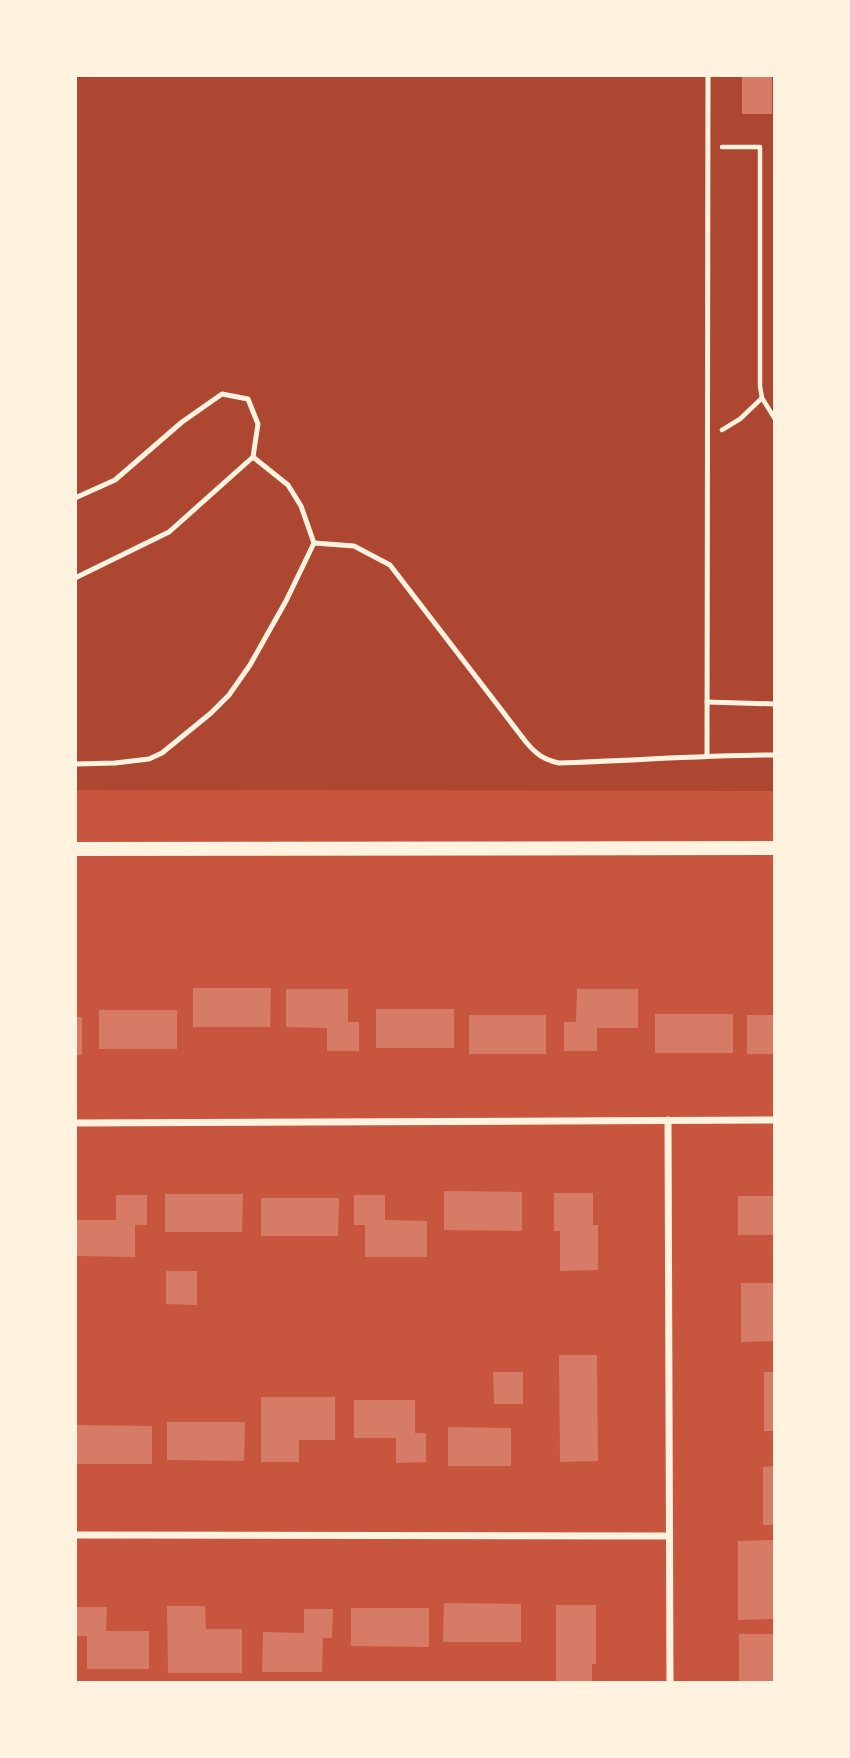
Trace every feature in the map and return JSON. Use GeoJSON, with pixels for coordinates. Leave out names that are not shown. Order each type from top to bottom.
{"type":"FeatureCollection","features":[{"type":"Feature","properties":{"kind":"main road"},"geometry":{"type":"LineString","coordinates":[[75,849],[775,848]]}},
{"type":"Feature","properties":{"kind":"street"},"geometry":{"type":"LineString","coordinates":[[668,1120],[670,1683]]}},
{"type":"Feature","properties":{"kind":"street"},"geometry":{"type":"LineString","coordinates":[[75,1123],[775,1120]]}},
{"type":"Feature","properties":{"kind":"street"},"geometry":{"type":"LineString","coordinates":[[75,1535],[669,1536]]}},
{"type":"Feature","properties":{"kind":"lane"},"geometry":{"type":"LineString","coordinates":[[707,755],[708,75]]}},
{"type":"Feature","properties":{"kind":"lane"},"geometry":{"type":"LineString","coordinates":[[75,498],[115,480],[182,422],[222,394],[248,399],[258,424],[253,457],[169,532],[75,578]]}},
{"type":"Feature","properties":{"kind":"lane"},"geometry":{"type":"LineString","coordinates":[[75,764],[114,764],[149,759],[162,753],[229,695],[250,665],[286,601],[314,543],[301,506],[288,485],[253,457]]}},
{"type":"Feature","properties":{"kind":"lane"},"geometry":{"type":"LineString","coordinates":[[314,543],[354,546],[390,565],[526,742],[536,754],[548,761],[559,763],[664,760],[707,755],[775,755]]}},
{"type":"Feature","properties":{"kind":"lane"},"geometry":{"type":"LineString","coordinates":[[707,702],[775,704]]}},
{"type":"Feature","properties":{"kind":"path"},"geometry":{"type":"LineString","coordinates":[[708,147],[760,147],[760,386],[762,398],[775,419]]}},
{"type":"Feature","properties":{"kind":"path"},"geometry":{"type":"LineString","coordinates":[[707,439],[740,419],[762,398]]}},
{"type":"Feature","properties":{"kind":"shaded area"},"geometry":{"type":"Polygon","coordinates":[[[75,75],[775,75],[775,791],[75,790],[75,75]]]}},
{"type":"Feature","properties":{"kind":"building"},"geometry":{"type":"Polygon","coordinates":[[[742,75],[772,75],[772,114],[742,114],[742,75]]]}},
{"type":"Feature","properties":{"kind":"building"},"geometry":{"type":"Polygon","coordinates":[[[193,988],[271,988],[270,1027],[193,1027],[193,988]]]}},
{"type":"Feature","properties":{"kind":"building"},"geometry":{"type":"Polygon","coordinates":[[[286,989],[348,989],[348,1022],[359,1022],[359,1051],[327,1051],[327,1028],[286,1027],[286,989]]]}},
{"type":"Feature","properties":{"kind":"building"},"geometry":{"type":"Polygon","coordinates":[[[577,989],[638,989],[638,1028],[597,1028],[597,1051],[564,1051],[564,1022],[576,1022],[577,989]]]}},
{"type":"Feature","properties":{"kind":"building"},"geometry":{"type":"Polygon","coordinates":[[[376,1009],[454,1009],[454,1048],[376,1048],[376,1009]]]}},
{"type":"Feature","properties":{"kind":"building"},"geometry":{"type":"Polygon","coordinates":[[[99,1010],[177,1010],[177,1049],[99,1049],[99,1010]]]}},
{"type":"Feature","properties":{"kind":"building"},"geometry":{"type":"Polygon","coordinates":[[[655,1014],[733,1014],[733,1053],[655,1053],[655,1014]]]}},
{"type":"Feature","properties":{"kind":"building"},"geometry":{"type":"Polygon","coordinates":[[[469,1015],[546,1015],[546,1054],[469,1054],[469,1015]]]}},
{"type":"Feature","properties":{"kind":"building"},"geometry":{"type":"Polygon","coordinates":[[[747,1015],[775,1015],[775,1054],[747,1054],[747,1015]]]}},
{"type":"Feature","properties":{"kind":"building"},"geometry":{"type":"Polygon","coordinates":[[[75,1017],[82,1017],[82,1055],[75,1055],[75,1017]]]}},
{"type":"Feature","properties":{"kind":"building"},"geometry":{"type":"Polygon","coordinates":[[[444,1191],[522,1192],[522,1231],[444,1230],[444,1191]]]}},
{"type":"Feature","properties":{"kind":"building"},"geometry":{"type":"Polygon","coordinates":[[[554,1193],[593,1193],[593,1225],[598,1225],[598,1270],[560,1271],[560,1231],[554,1231],[554,1193]]]}},
{"type":"Feature","properties":{"kind":"building"},"geometry":{"type":"Polygon","coordinates":[[[165,1194],[243,1194],[242,1232],[165,1232],[165,1194]]]}},
{"type":"Feature","properties":{"kind":"building"},"geometry":{"type":"Polygon","coordinates":[[[116,1195],[147,1195],[147,1225],[135,1225],[135,1257],[75,1256],[75,1220],[116,1220],[116,1195]]]}},
{"type":"Feature","properties":{"kind":"building"},"geometry":{"type":"Polygon","coordinates":[[[354,1195],[385,1195],[385,1220],[427,1221],[427,1257],[365,1257],[365,1225],[354,1225],[354,1195]]]}},
{"type":"Feature","properties":{"kind":"building"},"geometry":{"type":"Polygon","coordinates":[[[738,1196],[775,1196],[775,1235],[738,1235],[738,1196]]]}},
{"type":"Feature","properties":{"kind":"building"},"geometry":{"type":"Polygon","coordinates":[[[261,1198],[339,1198],[338,1236],[261,1236],[261,1198]]]}},
{"type":"Feature","properties":{"kind":"building"},"geometry":{"type":"Polygon","coordinates":[[[166,1271],[197,1271],[197,1305],[166,1304],[166,1271]]]}},
{"type":"Feature","properties":{"kind":"building"},"geometry":{"type":"Polygon","coordinates":[[[741,1283],[775,1283],[775,1341],[741,1342],[741,1283]]]}},
{"type":"Feature","properties":{"kind":"building"},"geometry":{"type":"Polygon","coordinates":[[[559,1355],[597,1355],[598,1461],[560,1462],[559,1355]]]}},
{"type":"Feature","properties":{"kind":"building"},"geometry":{"type":"Polygon","coordinates":[[[493,1372],[523,1372],[523,1404],[494,1404],[493,1372]]]}},
{"type":"Feature","properties":{"kind":"building"},"geometry":{"type":"Polygon","coordinates":[[[764,1372],[775,1372],[775,1431],[764,1431],[764,1372]]]}},
{"type":"Feature","properties":{"kind":"building"},"geometry":{"type":"Polygon","coordinates":[[[261,1397],[335,1397],[335,1440],[299,1440],[299,1462],[261,1462],[261,1397]]]}},
{"type":"Feature","properties":{"kind":"building"},"geometry":{"type":"Polygon","coordinates":[[[354,1400],[415,1400],[415,1433],[426,1433],[426,1462],[396,1463],[396,1438],[354,1438],[354,1400]]]}},
{"type":"Feature","properties":{"kind":"building"},"geometry":{"type":"Polygon","coordinates":[[[167,1422],[245,1422],[244,1461],[167,1460],[167,1422]]]}},
{"type":"Feature","properties":{"kind":"building"},"geometry":{"type":"Polygon","coordinates":[[[75,1425],[152,1426],[152,1464],[75,1464],[75,1425]]]}},
{"type":"Feature","properties":{"kind":"building"},"geometry":{"type":"Polygon","coordinates":[[[448,1427],[511,1428],[511,1466],[448,1466],[448,1427]]]}},
{"type":"Feature","properties":{"kind":"building"},"geometry":{"type":"Polygon","coordinates":[[[775,1466],[775,1525],[763,1525],[763,1467],[775,1466]]]}},
{"type":"Feature","properties":{"kind":"building"},"geometry":{"type":"Polygon","coordinates":[[[775,1540],[775,1619],[738,1620],[738,1541],[775,1540]]]}},
{"type":"Feature","properties":{"kind":"building"},"geometry":{"type":"Polygon","coordinates":[[[444,1603],[521,1604],[521,1642],[443,1642],[444,1603]]]}},
{"type":"Feature","properties":{"kind":"building"},"geometry":{"type":"Polygon","coordinates":[[[556,1605],[596,1605],[596,1664],[592,1664],[592,1683],[556,1683],[556,1605]]]}},
{"type":"Feature","properties":{"kind":"building"},"geometry":{"type":"Polygon","coordinates":[[[167,1606],[205,1606],[206,1629],[242,1629],[242,1673],[168,1673],[167,1606]]]}},
{"type":"Feature","properties":{"kind":"building"},"geometry":{"type":"Polygon","coordinates":[[[76,1607],[107,1607],[106,1631],[149,1631],[149,1669],[87,1669],[87,1636],[76,1636],[76,1607]]]}},
{"type":"Feature","properties":{"kind":"building"},"geometry":{"type":"Polygon","coordinates":[[[351,1608],[429,1608],[429,1647],[351,1646],[351,1608]]]}},
{"type":"Feature","properties":{"kind":"building"},"geometry":{"type":"Polygon","coordinates":[[[304,1609],[333,1609],[332,1638],[323,1638],[322,1672],[262,1672],[263,1632],[304,1633],[304,1609]]]}},
{"type":"Feature","properties":{"kind":"building"},"geometry":{"type":"Polygon","coordinates":[[[739,1634],[775,1634],[775,1683],[739,1683],[739,1634]]]}}]}
